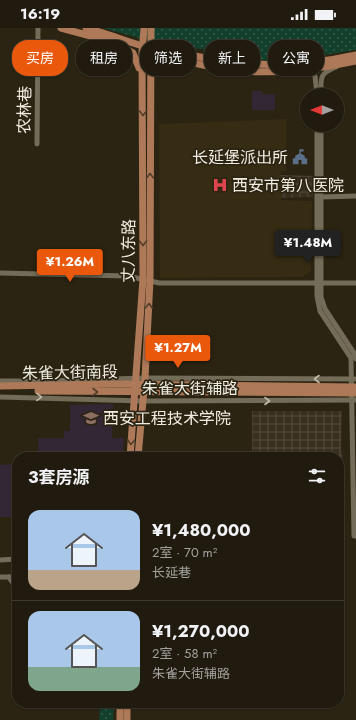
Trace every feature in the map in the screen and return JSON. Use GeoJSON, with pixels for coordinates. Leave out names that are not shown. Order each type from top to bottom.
{"type":"FeatureCollection","features":[{"type":"Feature","properties":{"kind":"main road"},"geometry":{"type":"LineString","coordinates":[[61,28],[106,40]]}},
{"type":"Feature","properties":{"kind":"main road"},"geometry":{"type":"LineString","coordinates":[[86,28],[125,40]]}},
{"type":"Feature","properties":{"kind":"main road"},"geometry":{"type":"LineString","coordinates":[[144,28],[148,40]]}},
{"type":"Feature","properties":{"kind":"main road"},"geometry":{"type":"LineString","coordinates":[[151,28],[151,40]]}},
{"type":"Feature","properties":{"kind":"main road"},"geometry":{"type":"LineString","coordinates":[[132,43],[140,45]]}},
{"type":"Feature","properties":{"kind":"main road"},"geometry":{"type":"LineString","coordinates":[[132,53],[136,58],[142,87]]}},
{"type":"Feature","properties":{"kind":"main road"},"geometry":{"type":"LineString","coordinates":[[196,56],[219,62],[259,65],[319,63],[356,55]]}},
{"type":"Feature","properties":{"kind":"main road"},"geometry":{"type":"LineString","coordinates":[[324,67],[356,61]]}},
{"type":"Feature","properties":{"kind":"main road"},"geometry":{"type":"LineString","coordinates":[[196,63],[229,70],[268,72]]}},
{"type":"Feature","properties":{"kind":"main road","name":"丈八东路"},"geometry":{"type":"LineString","coordinates":[[130,452],[135,385],[146,280],[142,76]]}},
{"type":"Feature","properties":{"kind":"main road","name":"丈八东路"},"geometry":{"type":"LineString","coordinates":[[138,452],[145,381],[150,76]]}},
{"type":"Feature","properties":{"kind":"main road","name":"朱雀大街南段"},"geometry":{"type":"LineString","coordinates":[[0,391],[135,385],[145,381],[354,390]]}},
{"type":"Feature","properties":{"kind":"main road","name":"朱雀大街南段"},"geometry":{"type":"LineString","coordinates":[[0,386],[135,385],[144,393],[354,390]]}},
{"type":"Feature","properties":{"kind":"main road"},"geometry":{"type":"LineString","coordinates":[[120,708],[120,720]]}},
{"type":"Feature","properties":{"kind":"main road"},"geometry":{"type":"LineString","coordinates":[[127,708],[127,720]]}},
{"type":"Feature","properties":{"kind":"street","name":"农林巷"},"geometry":{"type":"LineString","coordinates":[[37,144],[38,28]]}},
{"type":"Feature","properties":{"kind":"street"},"geometry":{"type":"LineString","coordinates":[[321,88],[322,74],[342,64]]}},
{"type":"Feature","properties":{"kind":"street"},"geometry":{"type":"LineString","coordinates":[[314,76],[317,88]]}},
{"type":"Feature","properties":{"kind":"street"},"geometry":{"type":"LineString","coordinates":[[317,132],[318,283],[322,304],[354,353],[356,359]]}},
{"type":"Feature","properties":{"kind":"street"},"geometry":{"type":"LineString","coordinates":[[321,132],[321,197],[317,296],[320,311],[351,358],[354,390],[354,536],[356,536]]}},
{"type":"Feature","properties":{"kind":"street"},"geometry":{"type":"LineString","coordinates":[[321,197],[356,196]]}},
{"type":"Feature","properties":{"kind":"street"},"geometry":{"type":"LineString","coordinates":[[0,273],[128,276],[159,283],[356,283]]}},
{"type":"Feature","properties":{"kind":"street","name":"朱雀大街辅路"},"geometry":{"type":"LineString","coordinates":[[0,381],[135,385]]}},
{"type":"Feature","properties":{"kind":"street","name":"朱雀大街辅路"},"geometry":{"type":"LineString","coordinates":[[0,397],[143,402],[354,390]]}},
{"type":"Feature","properties":{"kind":"street"},"geometry":{"type":"LineString","coordinates":[[0,560],[12,559]]}},
{"type":"Feature","properties":{"kind":"street"},"geometry":{"type":"LineString","coordinates":[[0,577],[9,577],[12,581]]}},
{"type":"Feature","properties":{"kind":"shaded area"},"geometry":{"type":"Polygon","coordinates":[[[252,91],[262,91],[262,94],[275,94],[275,110],[252,110],[252,91]]]}},
{"type":"Feature","properties":{"kind":"shaded area","name":"西安市第八医院"},"geometry":{"type":"Polygon","coordinates":[[[286,119],[286,171],[281,171],[281,200],[312,201],[311,271],[303,277],[160,278],[159,124],[286,119]]]}},
{"type":"Feature","properties":{"kind":"shaded area"},"geometry":{"type":"Polygon","coordinates":[[[281,175],[313,176],[313,197],[281,198],[281,175]]]}},
{"type":"Feature","properties":{"kind":"shaded area","name":"西安工程技术学院"},"geometry":{"type":"Polygon","coordinates":[[[113,404],[112,438],[124,438],[123,452],[38,452],[38,438],[64,438],[64,431],[70,431],[70,405],[113,404]]]}},
{"type":"Feature","properties":{"kind":"shaded area"},"geometry":{"type":"Polygon","coordinates":[[[252,411],[342,411],[342,452],[252,452],[252,411]]]}},
{"type":"Feature","properties":{"kind":"shaded area"},"geometry":{"type":"Polygon","coordinates":[[[12,464],[12,517],[0,517],[0,465],[12,464]]]}},
{"type":"Feature","properties":{"kind":"shaded area"},"geometry":{"type":"Polygon","coordinates":[[[344,465],[345,470],[344,545],[344,465]]]}},
{"type":"Feature","properties":{"kind":"green space"},"geometry":{"type":"Polygon","coordinates":[[[102,28],[356,28],[356,50],[324,55],[324,40],[268,40],[268,61],[260,60],[260,40],[204,40],[204,54],[203,49],[196,48],[196,40],[145,40],[102,28]]]}},
{"type":"Feature","properties":{"kind":"green space"},"geometry":{"type":"Polygon","coordinates":[[[100,708],[114,708],[113,720],[99,720],[100,708]]]}},
{"type":"Feature","properties":{"kind":"place","name":"长延堡派出所"},"geometry":{"type":"Point","coordinates":[300,157]}},
{"type":"Feature","properties":{"kind":"place","name":"西安市第八医院"},"geometry":{"type":"Point","coordinates":[220,185]}},
{"type":"Feature","properties":{"kind":"place","name":"西安工程技术学院"},"geometry":{"type":"Point","coordinates":[91,418]}}]}
